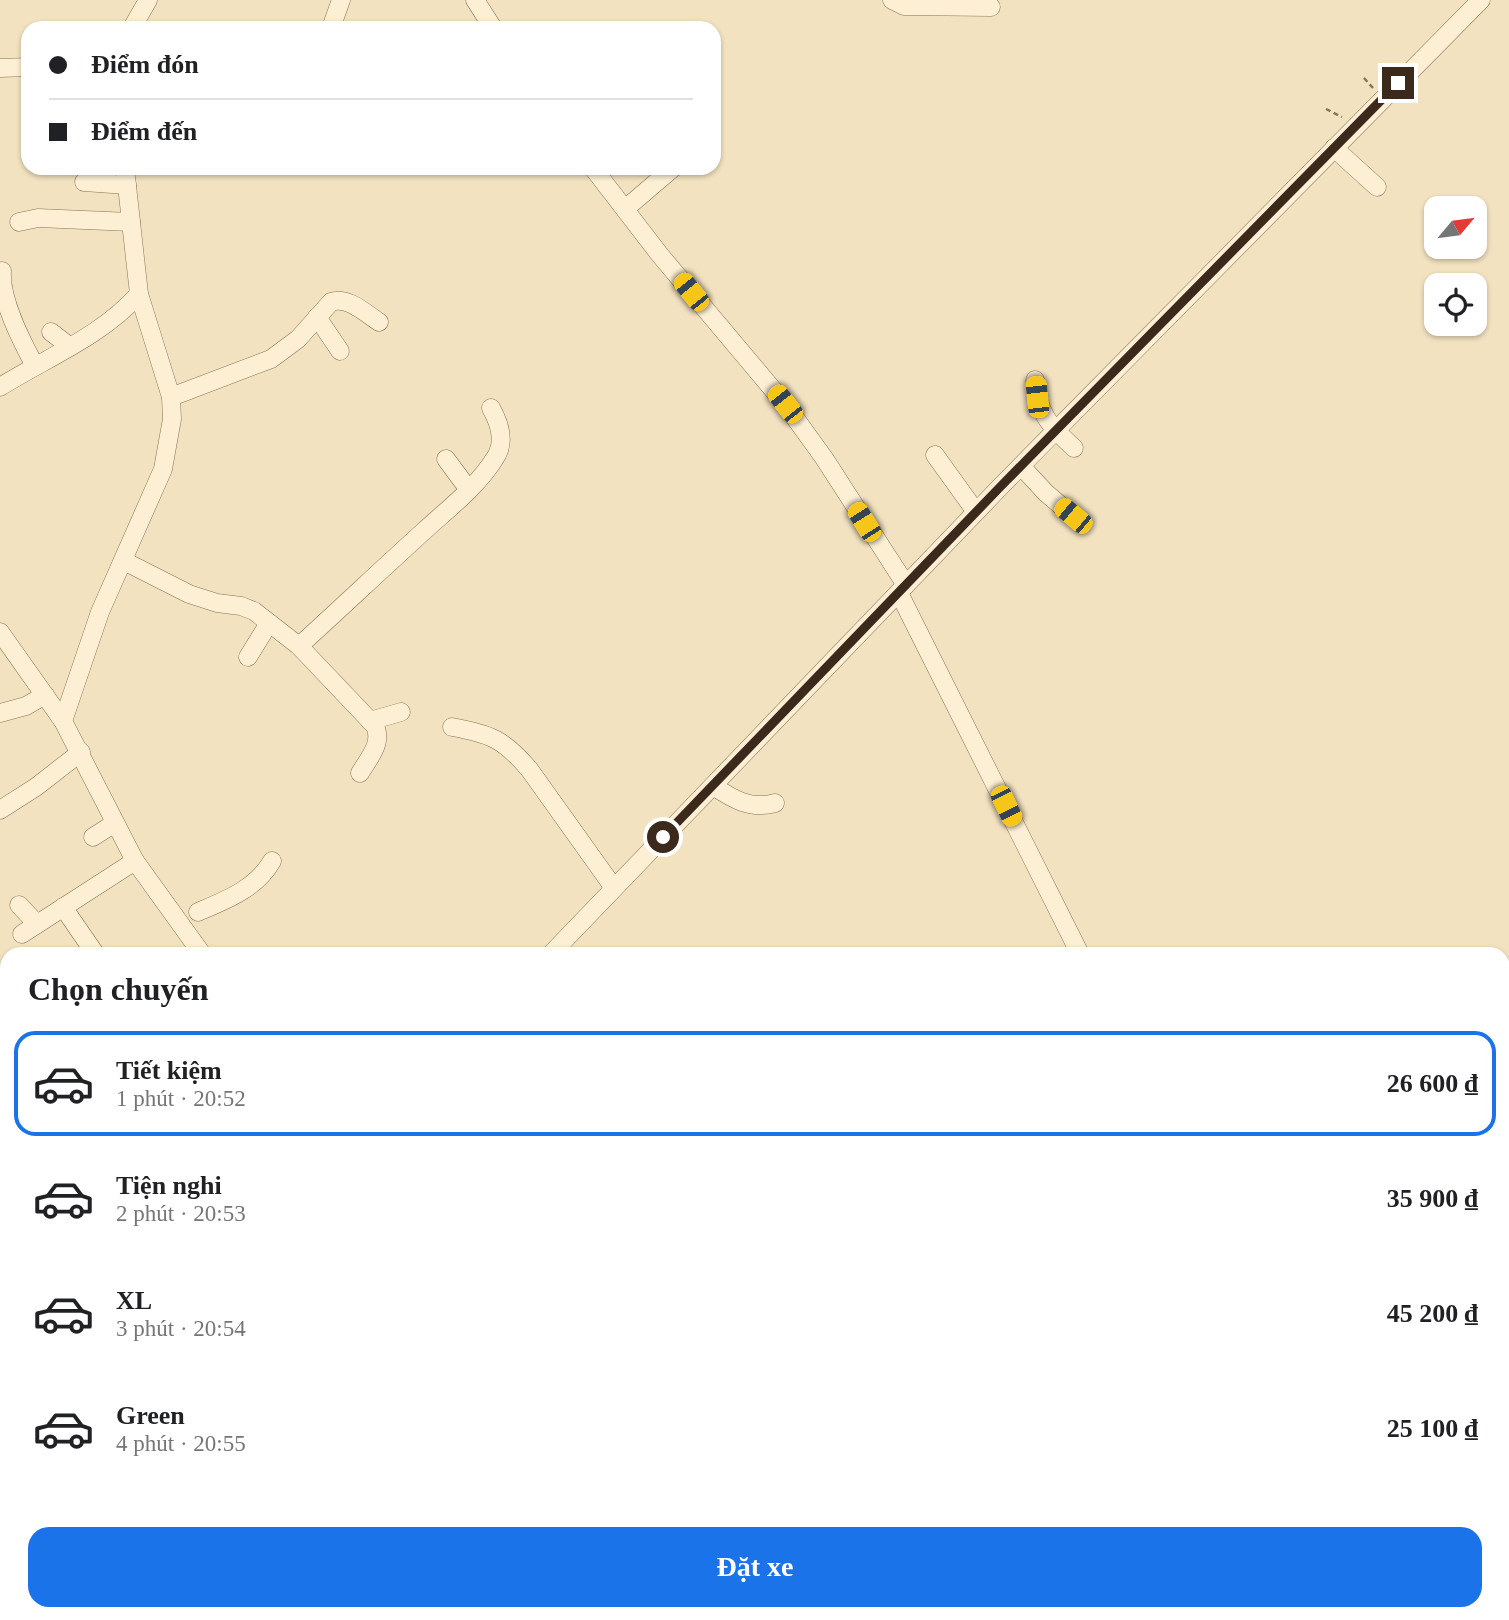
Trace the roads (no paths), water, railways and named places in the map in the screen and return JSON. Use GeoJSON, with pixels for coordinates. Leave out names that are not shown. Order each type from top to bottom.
{"type":"FeatureCollection","features":[{"type":"Feature","properties":{"kind":"street"},"geometry":{"type":"LineString","coordinates":[[136,21],[148,0]]}},
{"type":"Feature","properties":{"kind":"street"},"geometry":{"type":"LineString","coordinates":[[334,21],[341,0]]}},
{"type":"Feature","properties":{"kind":"street"},"geometry":{"type":"LineString","coordinates":[[475,0],[488,21]]}},
{"type":"Feature","properties":{"kind":"street"},"geometry":{"type":"LineString","coordinates":[[892,0],[904,6],[990,7]]}},
{"type":"Feature","properties":{"kind":"street"},"geometry":{"type":"LineString","coordinates":[[558,947],[976,512],[1481,0]]}},
{"type":"Feature","properties":{"kind":"street"},"geometry":{"type":"LineString","coordinates":[[0,68],[21,67]]}},
{"type":"Feature","properties":{"kind":"street"},"geometry":{"type":"LineString","coordinates":[[1334,148],[1377,187]]}},
{"type":"Feature","properties":{"kind":"street"},"geometry":{"type":"LineString","coordinates":[[598,175],[785,404],[824,458],[903,589],[1077,947]]}},
{"type":"Feature","properties":{"kind":"street"},"geometry":{"type":"LineString","coordinates":[[625,209],[665,175]]}},
{"type":"Feature","properties":{"kind":"street"},"geometry":{"type":"LineString","coordinates":[[63,721],[90,639],[163,469],[172,419],[171,397],[139,294],[126,177],[84,182]]}},
{"type":"Feature","properties":{"kind":"street"},"geometry":{"type":"LineString","coordinates":[[19,222],[38,218],[131,222]]}},
{"type":"Feature","properties":{"kind":"street"},"geometry":{"type":"LineString","coordinates":[[2,271],[1,290],[5,303],[18,336],[35,366]]}},
{"type":"Feature","properties":{"kind":"street"},"geometry":{"type":"LineString","coordinates":[[0,387],[102,326],[131,304],[139,294]]}},
{"type":"Feature","properties":{"kind":"street"},"geometry":{"type":"LineString","coordinates":[[171,397],[271,359],[298,339],[331,302],[349,302],[379,322]]}},
{"type":"Feature","properties":{"kind":"street"},"geometry":{"type":"LineString","coordinates":[[317,317],[340,351]]}},
{"type":"Feature","properties":{"kind":"street"},"geometry":{"type":"LineString","coordinates":[[51,332],[69,346]]}},
{"type":"Feature","properties":{"kind":"street"},"geometry":{"type":"LineString","coordinates":[[1035,380],[1040,408],[1055,431],[1074,448]]}},
{"type":"Feature","properties":{"kind":"street"},"geometry":{"type":"LineString","coordinates":[[299,646],[469,490],[496,458],[500,446],[500,423],[491,408]]}},
{"type":"Feature","properties":{"kind":"street"},"geometry":{"type":"LineString","coordinates":[[934,455],[976,512]]}},
{"type":"Feature","properties":{"kind":"street"},"geometry":{"type":"LineString","coordinates":[[446,459],[469,490]]}},
{"type":"Feature","properties":{"kind":"street"},"geometry":{"type":"LineString","coordinates":[[1021,466],[1046,493],[1073,516]]}},
{"type":"Feature","properties":{"kind":"street"},"geometry":{"type":"LineString","coordinates":[[124,561],[189,594],[217,603],[241,606],[299,646],[379,734],[377,743],[360,773]]}},
{"type":"Feature","properties":{"kind":"street"},"geometry":{"type":"LineString","coordinates":[[248,657],[269,623]]}},
{"type":"Feature","properties":{"kind":"street"},"geometry":{"type":"LineString","coordinates":[[0,632],[63,721],[135,861],[188,918],[199,947]]}},
{"type":"Feature","properties":{"kind":"street"},"geometry":{"type":"LineString","coordinates":[[0,713],[26,706],[45,695]]}},
{"type":"Feature","properties":{"kind":"street"},"geometry":{"type":"LineString","coordinates":[[370,721],[401,712]]}},
{"type":"Feature","properties":{"kind":"street"},"geometry":{"type":"LineString","coordinates":[[452,727],[490,735],[516,753],[614,888]]}},
{"type":"Feature","properties":{"kind":"street"},"geometry":{"type":"LineString","coordinates":[[0,810],[36,787],[81,752]]}},
{"type":"Feature","properties":{"kind":"street"},"geometry":{"type":"LineString","coordinates":[[713,786],[731,798],[753,806],[775,803]]}},
{"type":"Feature","properties":{"kind":"street"},"geometry":{"type":"LineString","coordinates":[[93,837],[115,823]]}},
{"type":"Feature","properties":{"kind":"street"},"geometry":{"type":"LineString","coordinates":[[19,905],[30,929],[135,861]]}},
{"type":"Feature","properties":{"kind":"street"},"geometry":{"type":"LineString","coordinates":[[188,918],[235,896],[259,878],[272,861]]}},
{"type":"Feature","properties":{"kind":"street"},"geometry":{"type":"LineString","coordinates":[[63,907],[91,947]]}}]}
